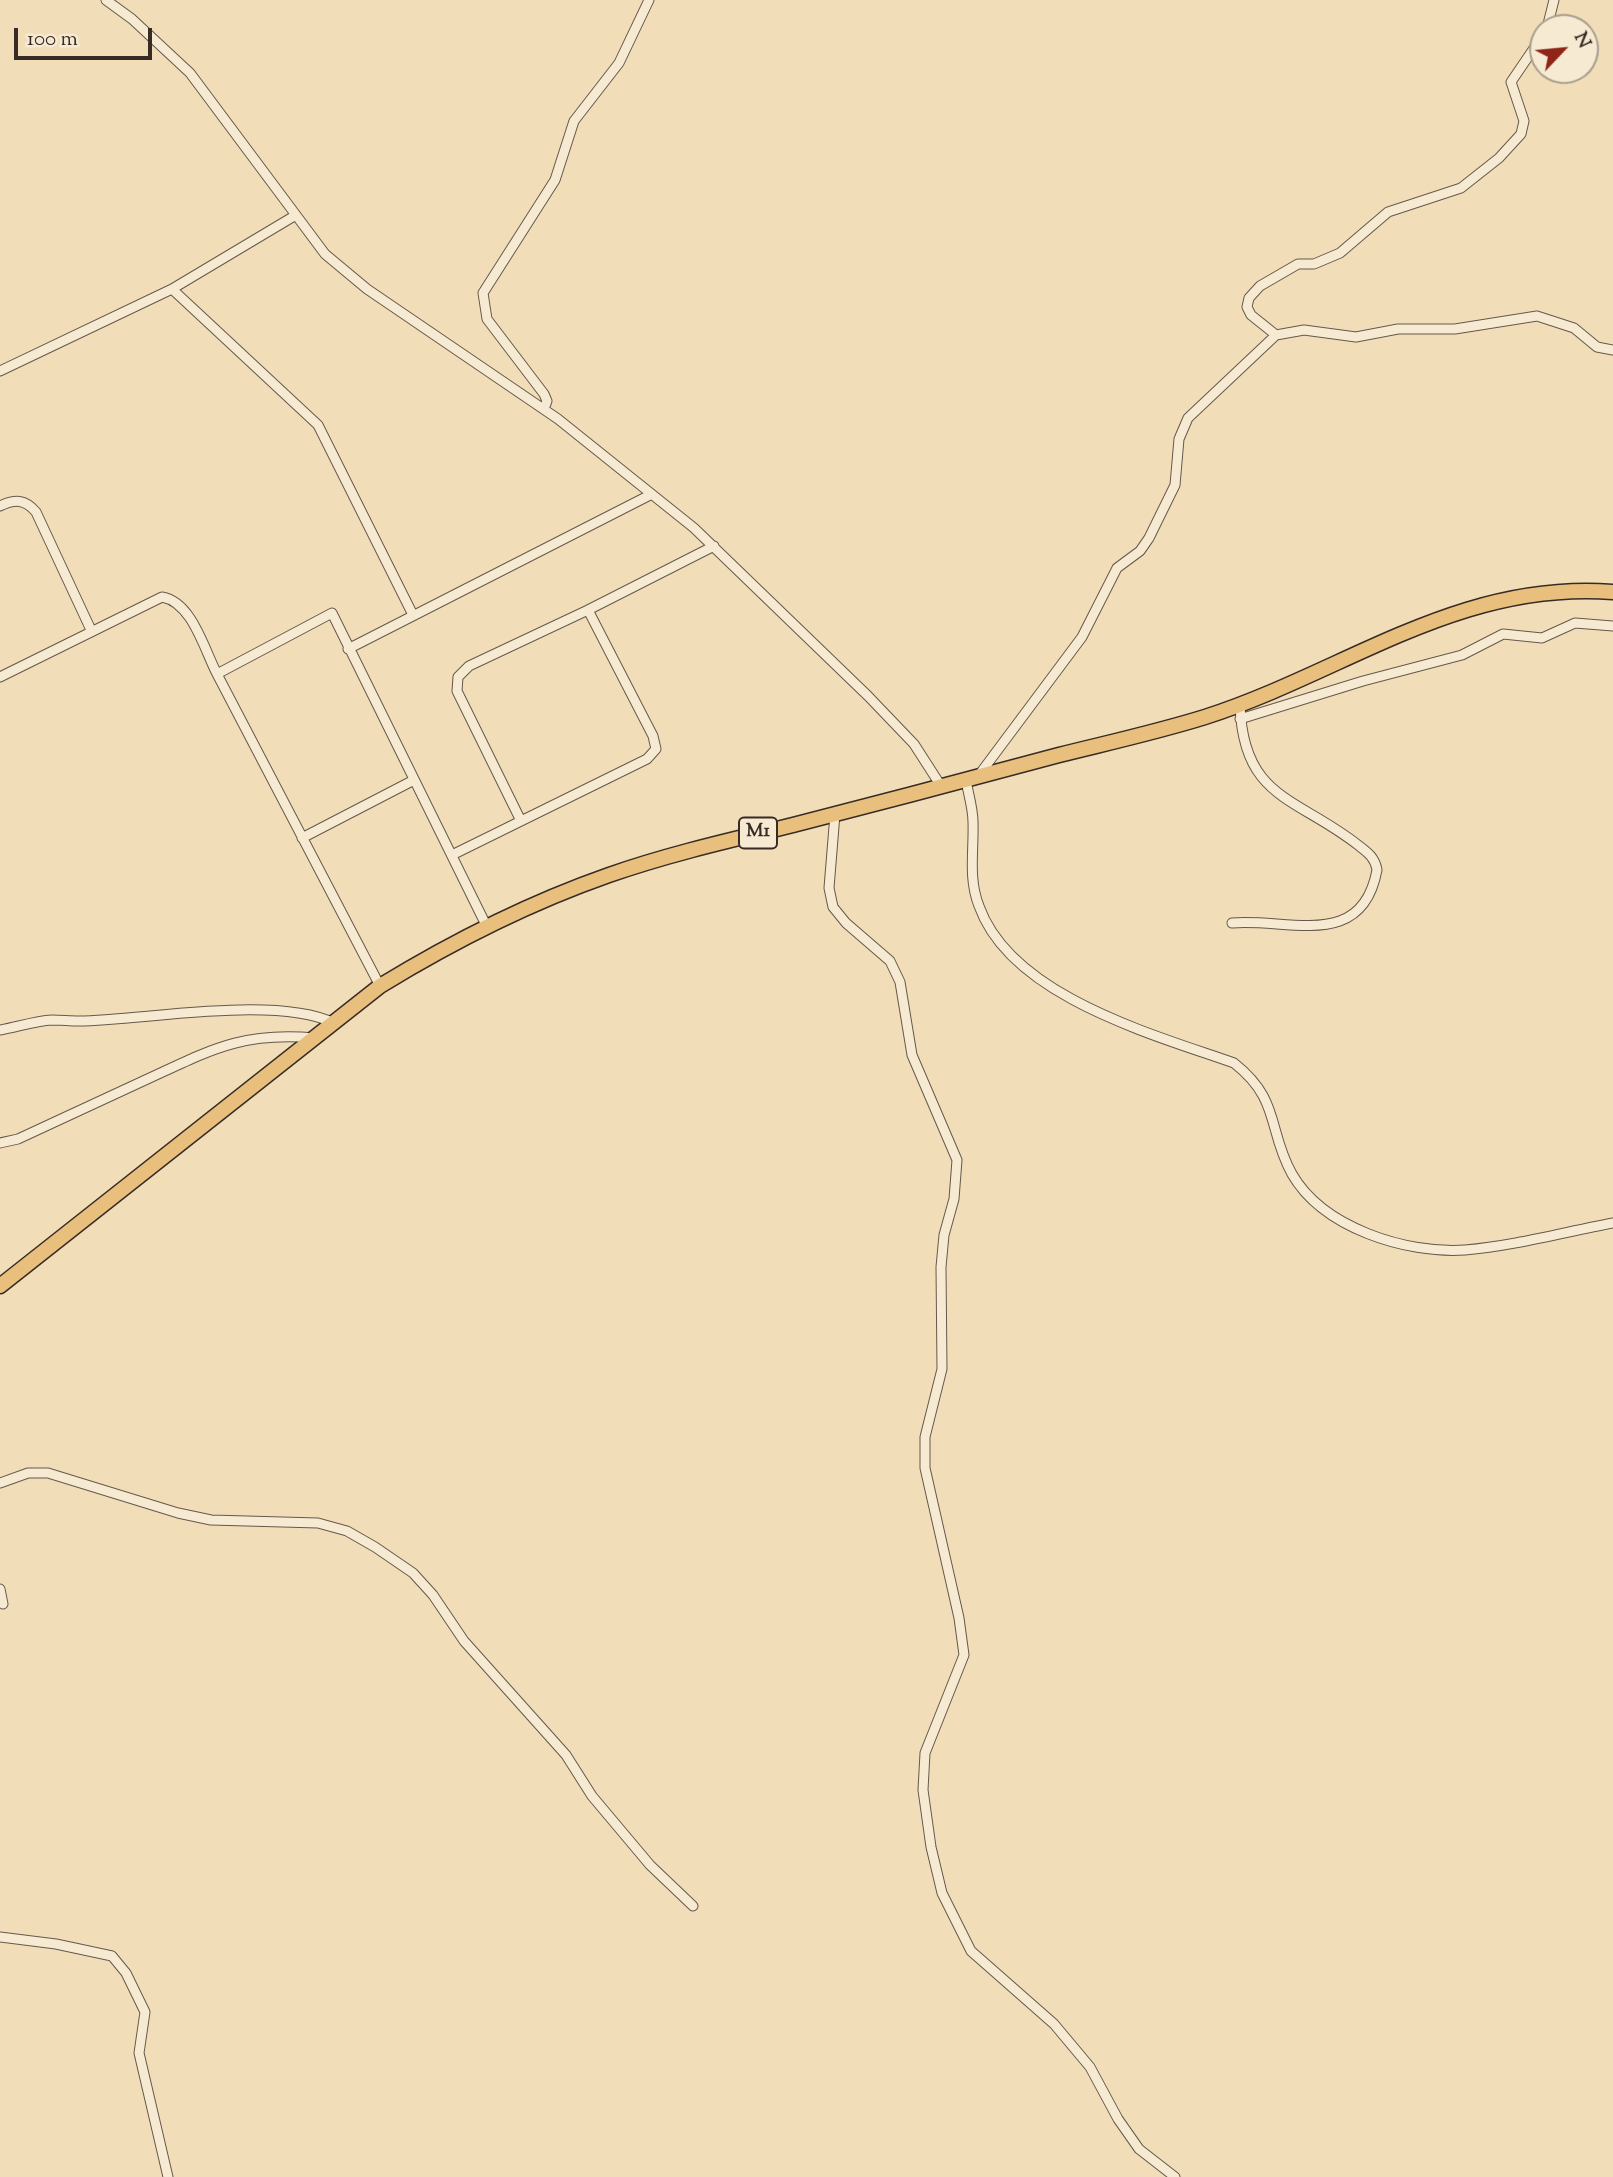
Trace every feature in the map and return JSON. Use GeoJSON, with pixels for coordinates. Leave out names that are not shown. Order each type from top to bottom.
{"type":"FeatureCollection","features":[{"type":"Feature","properties":{"kind":"highway","name":"M1"},"geometry":{"type":"LineString","coordinates":[[0,1286],[380,986],[487,927],[548,898],[610,874],[672,855],[1240,712],[1430,621],[1476,605],[1544,592],[1613,592]]}},
{"type":"Feature","properties":{"kind":"street"},"geometry":{"type":"LineString","coordinates":[[106,0],[132,19],[190,73],[325,254],[367,289],[544,410],[714,546],[914,744],[941,786]]}},
{"type":"Feature","properties":{"kind":"street"},"geometry":{"type":"LineString","coordinates":[[544,410],[547,401],[544,394],[487,319],[483,293],[555,180],[574,121],[619,63],[649,0]]}},
{"type":"Feature","properties":{"kind":"street"},"geometry":{"type":"LineString","coordinates":[[1276,335],[1251,315],[1247,307],[1249,298],[1260,286],[1298,264],[1314,264],[1339,253],[1388,212],[1461,188],[1511,147],[1521,134],[1524,121],[1511,82],[1529,56]]}},
{"type":"Feature","properties":{"kind":"street"},"geometry":{"type":"LineString","coordinates":[[0,371],[172,289],[296,215]]}},
{"type":"Feature","properties":{"kind":"street"},"geometry":{"type":"LineString","coordinates":[[172,289],[318,425],[413,615]]}},
{"type":"Feature","properties":{"kind":"street"},"geometry":{"type":"LineString","coordinates":[[1613,349],[1597,346],[1574,328],[1537,316],[1455,329],[1398,329],[1356,337],[1304,330],[1276,335],[1188,418],[1179,439],[1175,485],[1149,538],[1140,551],[1118,568],[1082,637],[972,778],[974,818],[971,877],[979,907],[996,939],[1020,964],[1063,996],[1162,1038],[1234,1063],[1252,1077],[1269,1104],[1280,1147],[1293,1175],[1318,1205],[1347,1225],[1385,1242],[1464,1250],[1613,1223]]}},
{"type":"Feature","properties":{"kind":"street"},"geometry":{"type":"LineString","coordinates":[[348,649],[650,495]]}},
{"type":"Feature","properties":{"kind":"street"},"geometry":{"type":"LineString","coordinates":[[0,506],[19,500],[29,503],[36,512],[91,630]]}},
{"type":"Feature","properties":{"kind":"street"},"geometry":{"type":"LineString","coordinates":[[521,821],[457,691],[458,677],[469,666],[714,546]]}},
{"type":"Feature","properties":{"kind":"street"},"geometry":{"type":"LineString","coordinates":[[0,677],[162,597],[172,599],[183,606],[380,986]]}},
{"type":"Feature","properties":{"kind":"street"},"geometry":{"type":"LineString","coordinates":[[452,855],[647,759],[656,749],[653,736],[588,610]]}},
{"type":"Feature","properties":{"kind":"street"},"geometry":{"type":"LineString","coordinates":[[217,674],[332,613],[487,927]]}},
{"type":"Feature","properties":{"kind":"street"},"geometry":{"type":"LineString","coordinates":[[1231,923],[1273,921],[1303,928],[1339,922],[1362,907],[1368,898],[1377,870],[1370,854],[1273,790],[1259,775],[1248,753],[1240,712],[1462,655],[1503,634],[1542,638],[1574,623],[1613,626]]}},
{"type":"Feature","properties":{"kind":"street"},"geometry":{"type":"LineString","coordinates":[[302,838],[414,780]]}},
{"type":"Feature","properties":{"kind":"street"},"geometry":{"type":"LineString","coordinates":[[835,814],[829,888],[833,907],[846,923],[890,961],[900,982],[912,1055],[957,1160],[954,1199],[944,1236],[941,1267],[942,1369],[925,1437],[925,1468],[959,1618],[964,1655],[925,1754],[923,1790],[931,1847],[942,1893],[971,1951],[1054,2024],[1090,2067],[1118,2119],[1139,2149],[1175,2177]]}},
{"type":"Feature","properties":{"kind":"street"},"geometry":{"type":"LineString","coordinates":[[0,1030],[51,1020],[79,1021],[197,1012],[288,1012],[317,1015],[334,1023]]}},
{"type":"Feature","properties":{"kind":"street"},"geometry":{"type":"LineString","coordinates":[[0,1143],[18,1139],[229,1043],[279,1035],[316,1038]]}},
{"type":"Feature","properties":{"kind":"street"},"geometry":{"type":"LineString","coordinates":[[0,1483],[28,1473],[48,1473],[178,1513],[211,1520],[318,1523],[347,1531],[375,1547],[413,1573],[433,1595],[464,1641],[566,1755],[592,1796],[650,1865],[693,1906]]}},
{"type":"Feature","properties":{"kind":"street"},"geometry":{"type":"LineString","coordinates":[[0,1589],[3,1604]]}},
{"type":"Feature","properties":{"kind":"street"},"geometry":{"type":"LineString","coordinates":[[0,1937],[29,1939],[112,1956],[126,1973],[145,2012],[139,2053],[167,2177]]}}]}
